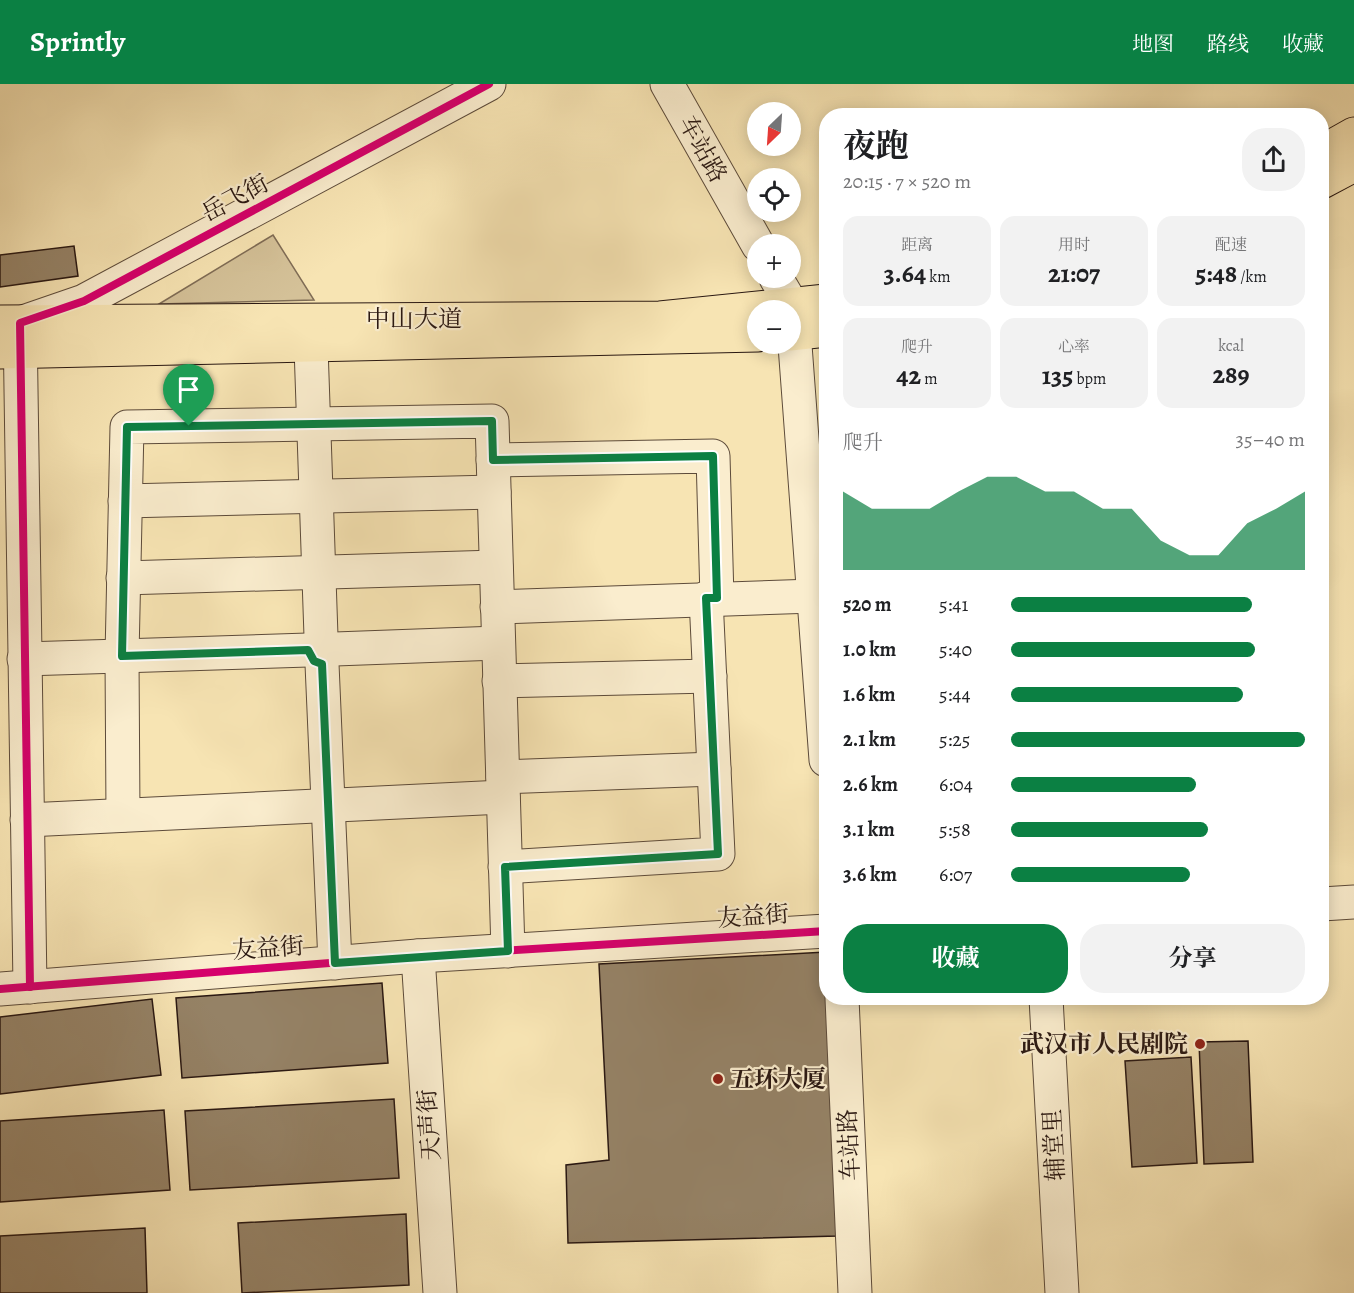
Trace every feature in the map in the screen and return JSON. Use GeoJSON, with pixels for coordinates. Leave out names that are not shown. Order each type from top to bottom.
{"type":"FeatureCollection","features":[{"type":"Feature","properties":{"kind":"main road"},"geometry":{"type":"LineString","coordinates":[[1329,148],[1354,134]]}},
{"type":"Feature","properties":{"kind":"main road"},"geometry":{"type":"LineString","coordinates":[[1329,178],[1354,165]]}},
{"type":"Feature","properties":{"kind":"main road","name":"中山大道"},"geometry":{"type":"LineString","coordinates":[[801,308],[819,303]]}},
{"type":"Feature","properties":{"kind":"main road","name":"中山大道"},"geometry":{"type":"LineString","coordinates":[[10,337],[747,314]]}},
{"type":"Feature","properties":{"kind":"main road","name":"中山大道"},"geometry":{"type":"LineString","coordinates":[[801,318],[819,327]]}},
{"type":"Feature","properties":{"kind":"main road","name":"中山大道"},"geometry":{"type":"LineString","coordinates":[[10,337],[311,347],[747,335]]}},
{"type":"Feature","properties":{"kind":"street","name":"岳飞街"},"geometry":{"type":"LineString","coordinates":[[10,337],[84,301],[489,84]]}},
{"type":"Feature","properties":{"kind":"street","name":"车站路"},"geometry":{"type":"LineString","coordinates":[[667,84],[752,234]]}},
{"type":"Feature","properties":{"kind":"street"},"geometry":{"type":"LineString","coordinates":[[10,337],[24,659],[27,820],[15,988]]}},
{"type":"Feature","properties":{"kind":"street"},"geometry":{"type":"LineString","coordinates":[[311,347],[335,963]]}},
{"type":"Feature","properties":{"kind":"street"},"geometry":{"type":"LineString","coordinates":[[792,354],[819,664]]}},
{"type":"Feature","properties":{"kind":"street"},"geometry":{"type":"LineString","coordinates":[[123,815],[122,656],[127,427],[492,421],[508,951]]}},
{"type":"Feature","properties":{"kind":"street"},"geometry":{"type":"LineString","coordinates":[[493,460],[713,456],[710,676],[718,854],[505,867]]}},
{"type":"Feature","properties":{"kind":"street"},"geometry":{"type":"LineString","coordinates":[[125,501],[494,492]]}},
{"type":"Feature","properties":{"kind":"street"},"geometry":{"type":"LineString","coordinates":[[123,578],[496,567]]}},
{"type":"Feature","properties":{"kind":"street"},"geometry":{"type":"LineString","coordinates":[[497,607],[814,596]]}},
{"type":"Feature","properties":{"kind":"street"},"geometry":{"type":"LineString","coordinates":[[24,659],[498,643]]}},
{"type":"Feature","properties":{"kind":"street"},"geometry":{"type":"LineString","coordinates":[[500,681],[710,676]]}},
{"type":"Feature","properties":{"kind":"street"},"geometry":{"type":"LineString","coordinates":[[27,820],[328,806],[503,787],[714,769]]}},
{"type":"Feature","properties":{"kind":"street"},"geometry":{"type":"LineString","coordinates":[[1329,904],[1354,902]]}},
{"type":"Feature","properties":{"kind":"street","name":"友益街"},"geometry":{"type":"LineString","coordinates":[[15,988],[418,956],[819,931]]}},
{"type":"Feature","properties":{"kind":"street","name":"天声街"},"geometry":{"type":"LineString","coordinates":[[418,956],[440,1293]]}},
{"type":"Feature","properties":{"kind":"street","name":"车站路"},"geometry":{"type":"LineString","coordinates":[[843,1005],[855,1293]]}},
{"type":"Feature","properties":{"kind":"street","name":"辅堂里"},"geometry":{"type":"LineString","coordinates":[[1046,1005],[1062,1293]]}},
{"type":"Feature","properties":{"kind":"shaded area"},"geometry":{"type":"Polygon","coordinates":[[[273,235],[314,300],[159,304],[273,235]]]}},
{"type":"Feature","properties":{"kind":"building"},"geometry":{"type":"Polygon","coordinates":[[[74,246],[78,276],[0,287],[0,255],[74,246]]]}},
{"type":"Feature","properties":{"kind":"building","name":"五环大厦"},"geometry":{"type":"Polygon","coordinates":[[[819,952],[819,1005],[828,1005],[837,1236],[568,1243],[566,1165],[609,1160],[599,964],[819,952]]]}},
{"type":"Feature","properties":{"kind":"building"},"geometry":{"type":"Polygon","coordinates":[[[382,983],[388,1063],[182,1078],[176,998],[382,983]]]}},
{"type":"Feature","properties":{"kind":"building"},"geometry":{"type":"Polygon","coordinates":[[[152,999],[161,1075],[0,1094],[0,1017],[152,999]]]}},
{"type":"Feature","properties":{"kind":"building"},"geometry":{"type":"Polygon","coordinates":[[[1248,1041],[1253,1162],[1204,1164],[1199,1042],[1248,1041]]]}},
{"type":"Feature","properties":{"kind":"building"},"geometry":{"type":"Polygon","coordinates":[[[1191,1057],[1197,1163],[1132,1167],[1125,1061],[1191,1057]]]}},
{"type":"Feature","properties":{"kind":"building"},"geometry":{"type":"Polygon","coordinates":[[[394,1099],[399,1178],[190,1190],[185,1111],[394,1099]]]}},
{"type":"Feature","properties":{"kind":"building"},"geometry":{"type":"Polygon","coordinates":[[[164,1110],[170,1190],[0,1202],[0,1121],[164,1110]]]}},
{"type":"Feature","properties":{"kind":"building"},"geometry":{"type":"Polygon","coordinates":[[[406,1214],[409,1285],[242,1293],[238,1223],[406,1214]]]}},
{"type":"Feature","properties":{"kind":"building"},"geometry":{"type":"Polygon","coordinates":[[[145,1228],[147,1293],[0,1293],[0,1236],[145,1228]]]}},
{"type":"Feature","properties":{"kind":"cycle path"},"geometry":{"type":"LineString","coordinates":[[30,987],[20,323],[84,301],[489,84]]}},
{"type":"Feature","properties":{"kind":"cycle path"},"geometry":{"type":"LineString","coordinates":[[0,989],[418,956],[819,931]]}},
{"type":"Feature","properties":{"kind":"place","name":"武汉市人民剧院"},"geometry":{"type":"Point","coordinates":[1200,1044]}},
{"type":"Feature","properties":{"kind":"place","name":"五环大厦"},"geometry":{"type":"Point","coordinates":[718,1079]}},
{"type":"Feature","properties":{"kind":"route"},"geometry":{"type":"LineString","coordinates":[[492,421],[493,460],[713,456],[717,598],[706,598],[718,854],[505,867],[508,951],[335,963],[322,664],[311,658],[308,650],[122,656],[127,427],[189,426],[492,421]]}}]}
